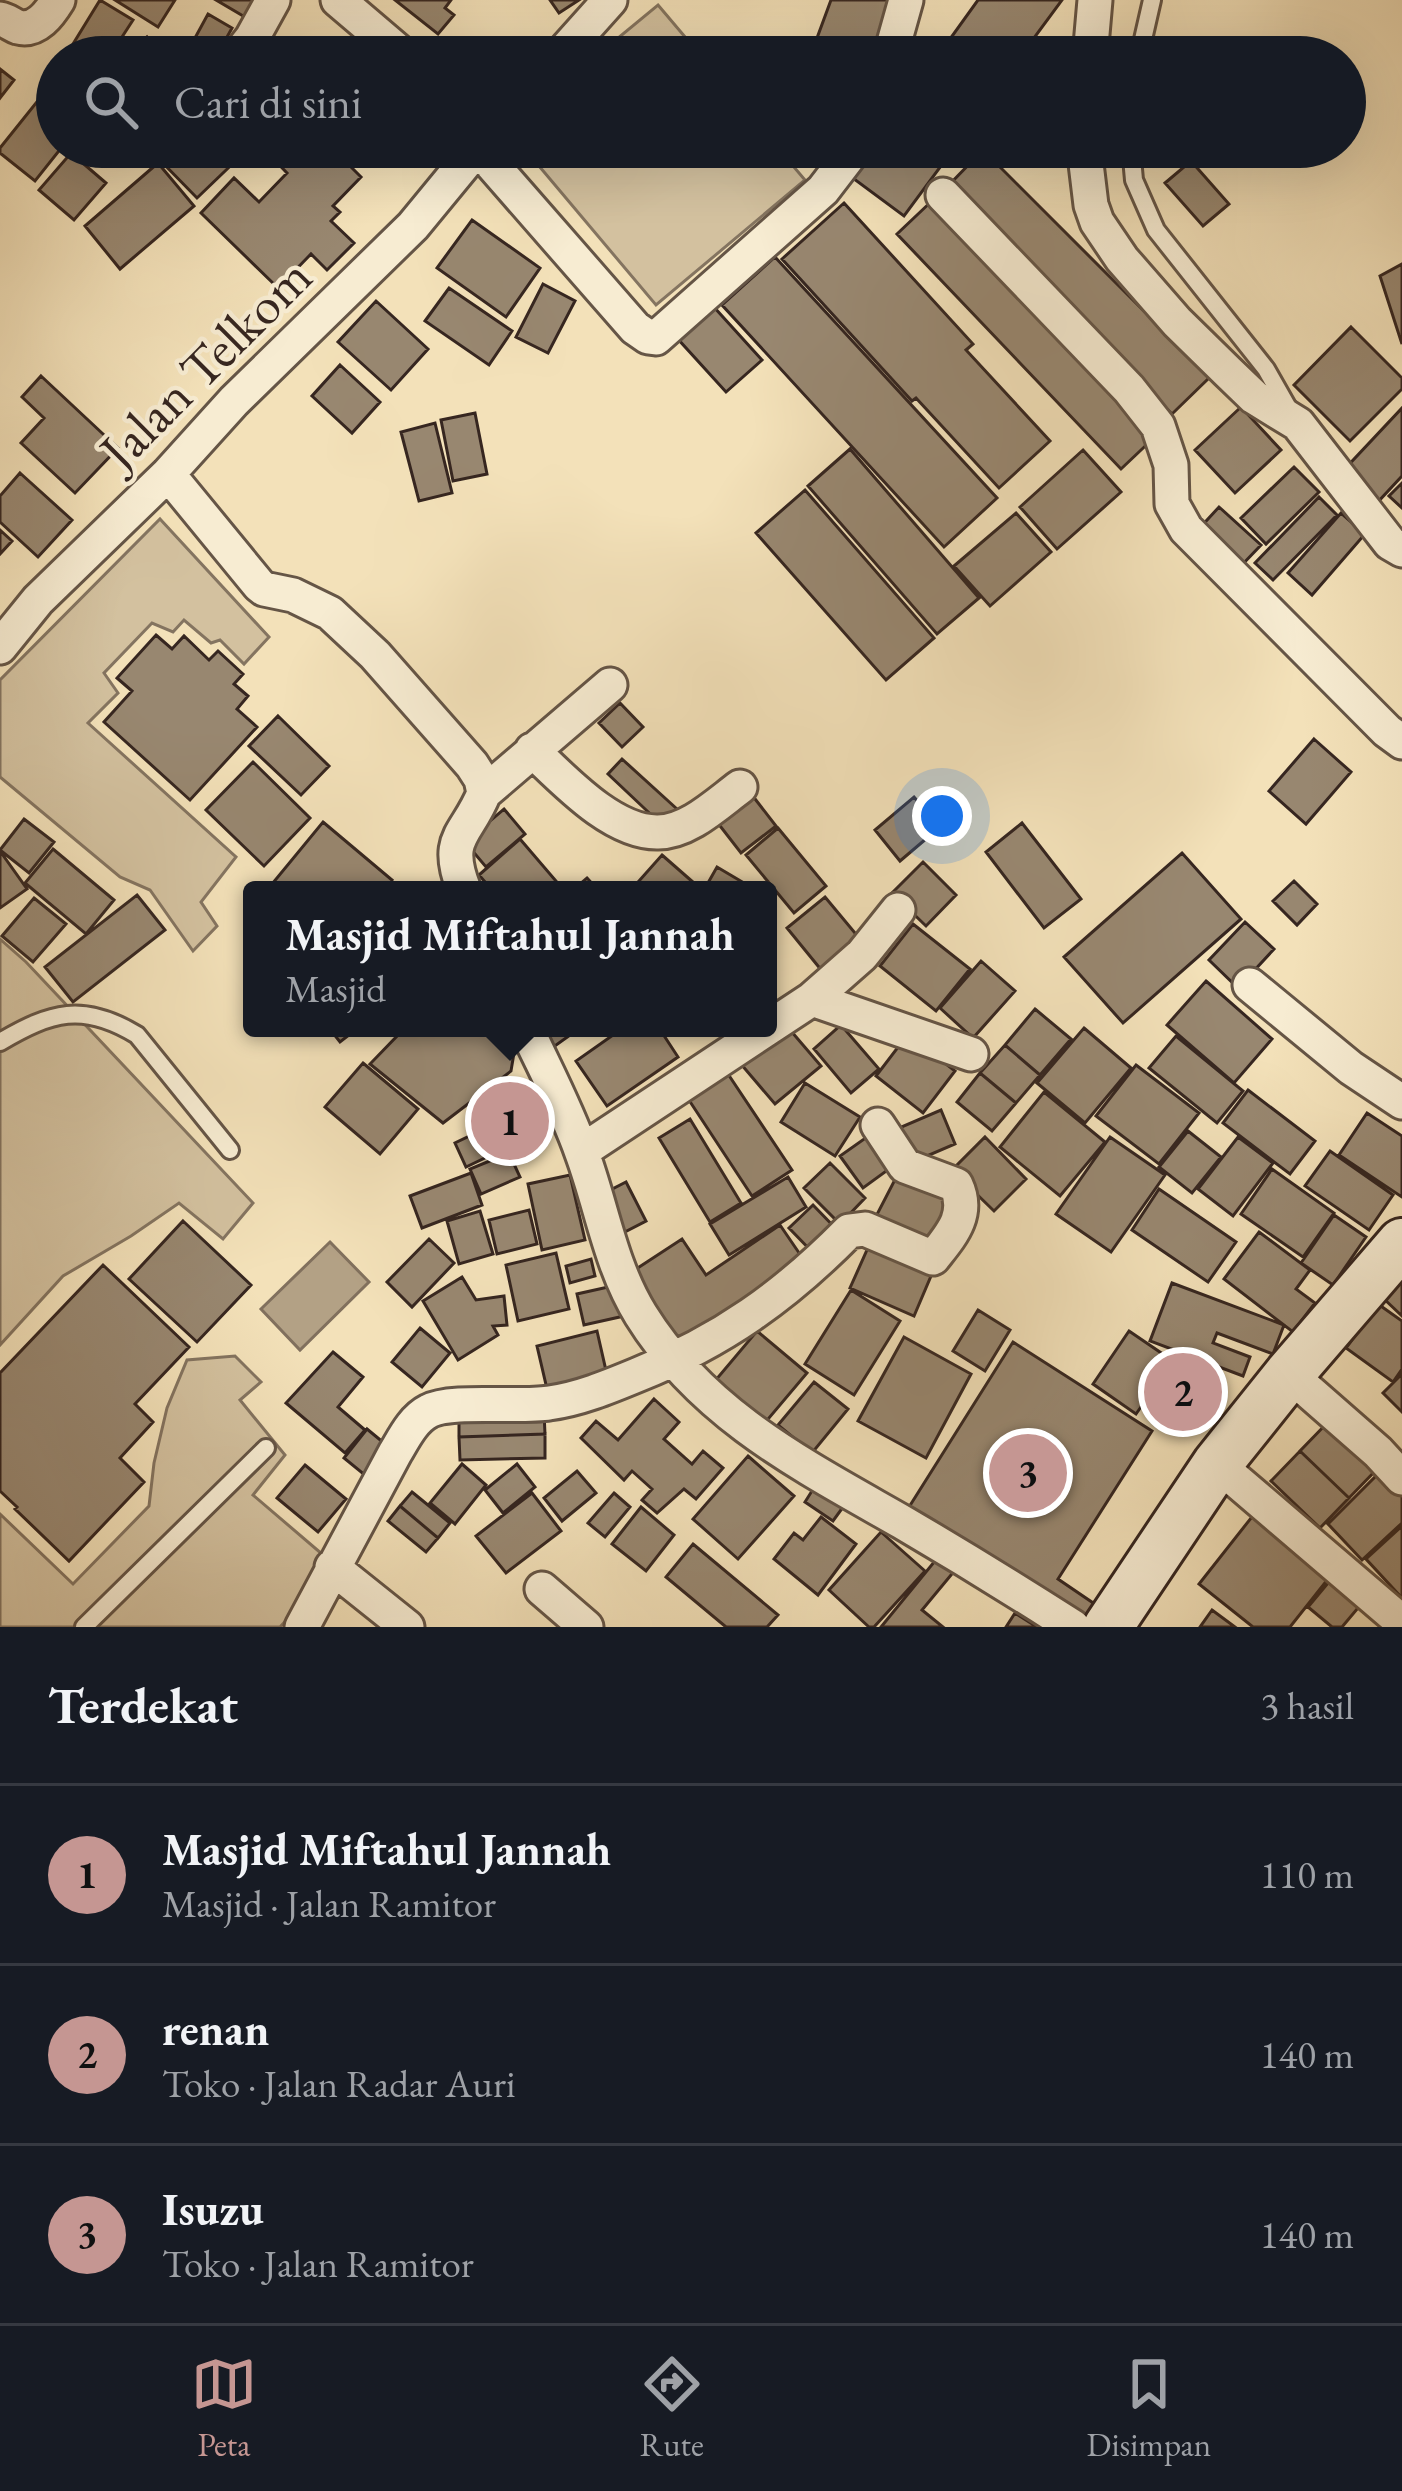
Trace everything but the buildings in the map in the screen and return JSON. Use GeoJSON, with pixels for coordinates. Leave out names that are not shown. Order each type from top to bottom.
{"type":"FeatureCollection","features":[{"type":"Feature","properties":{"kind":"main road"},"geometry":{"type":"LineString","coordinates":[[1108,1627],[1217,1464],[1289,1373],[1399,1252]]}},
{"type":"Feature","properties":{"kind":"street"},"geometry":{"type":"LineString","coordinates":[[0,19],[19,27],[35,26],[58,0]]}},
{"type":"Feature","properties":{"kind":"street"},"geometry":{"type":"LineString","coordinates":[[254,36],[273,0]]}},
{"type":"Feature","properties":{"kind":"street"},"geometry":{"type":"LineString","coordinates":[[338,0],[380,36]]}},
{"type":"Feature","properties":{"kind":"street"},"geometry":{"type":"LineString","coordinates":[[578,36],[610,0]]}},
{"type":"Feature","properties":{"kind":"street"},"geometry":{"type":"LineString","coordinates":[[896,36],[905,0]]}},
{"type":"Feature","properties":{"kind":"street"},"geometry":{"type":"LineString","coordinates":[[1092,36],[1095,0]]}},
{"type":"Feature","properties":{"kind":"street","name":"Jalan Telkom"},"geometry":{"type":"LineString","coordinates":[[0,646],[38,601],[168,474],[234,401],[413,226],[460,168]]}},
{"type":"Feature","properties":{"kind":"street"},"geometry":{"type":"LineString","coordinates":[[496,168],[634,328],[656,338],[824,190],[840,168]]}},
{"type":"Feature","properties":{"kind":"street"},"geometry":{"type":"LineString","coordinates":[[1085,168],[1090,205],[1122,259],[1254,397],[1298,424],[1390,543],[1402,550]]}},
{"type":"Feature","properties":{"kind":"street"},"geometry":{"type":"LineString","coordinates":[[943,195],[1129,389],[1158,426],[1171,465],[1172,504],[1186,530],[1402,742]]}},
{"type":"Feature","properties":{"kind":"street"},"geometry":{"type":"LineString","coordinates":[[168,474],[259,585],[330,613],[375,655],[460,748],[481,779],[484,793]]}},
{"type":"Feature","properties":{"kind":"street"},"geometry":{"type":"LineString","coordinates":[[462,881],[458,839],[484,793],[610,685]]}},
{"type":"Feature","properties":{"kind":"street"},"geometry":{"type":"LineString","coordinates":[[532,750],[605,813],[632,827],[659,832],[692,822],[740,787]]}},
{"type":"Feature","properties":{"kind":"street"},"geometry":{"type":"LineString","coordinates":[[777,1022],[862,955],[898,910]]}},
{"type":"Feature","properties":{"kind":"street"},"geometry":{"type":"LineString","coordinates":[[1250,985],[1351,1068],[1402,1102]]}},
{"type":"Feature","properties":{"kind":"street"},"geometry":{"type":"LineString","coordinates":[[812,999],[971,1054]]}},
{"type":"Feature","properties":{"kind":"street"},"geometry":{"type":"LineString","coordinates":[[530,1037],[582,1151],[623,1282],[674,1360],[707,1397],[785,1455],[978,1566],[1073,1627]]}},
{"type":"Feature","properties":{"kind":"street"},"geometry":{"type":"LineString","coordinates":[[582,1151],[754,1037]]}},
{"type":"Feature","properties":{"kind":"street"},"geometry":{"type":"LineString","coordinates":[[302,1627],[408,1432],[424,1413],[445,1405],[554,1402],[587,1395],[674,1360],[753,1316],[849,1231],[865,1229],[933,1258],[957,1227],[963,1201],[956,1185],[905,1166],[878,1126]]}},
{"type":"Feature","properties":{"kind":"street"},"geometry":{"type":"LineString","coordinates":[[1289,1373],[1402,1478]]}},
{"type":"Feature","properties":{"kind":"street"},"geometry":{"type":"LineString","coordinates":[[1217,1464],[1396,1617]]}},
{"type":"Feature","properties":{"kind":"street"},"geometry":{"type":"LineString","coordinates":[[332,1567],[407,1627]]}},
{"type":"Feature","properties":{"kind":"street"},"geometry":{"type":"LineString","coordinates":[[542,1589],[586,1627]]}},
{"type":"Feature","properties":{"kind":"lane"},"geometry":{"type":"LineString","coordinates":[[1144,36],[1152,0]]}},
{"type":"Feature","properties":{"kind":"lane"},"geometry":{"type":"LineString","coordinates":[[1133,168],[1156,230],[1266,369],[1298,424]]}},
{"type":"Feature","properties":{"kind":"lane"},"geometry":{"type":"LineString","coordinates":[[0,1042],[42,1020],[72,1012],[116,1022],[137,1035],[230,1150]]}},
{"type":"Feature","properties":{"kind":"lane"},"geometry":{"type":"LineString","coordinates":[[84,1627],[266,1448]]}},
{"type":"Feature","properties":{"kind":"shaded area"},"geometry":{"type":"Polygon","coordinates":[[[658,5],[684,36],[620,36],[658,5]]]}},
{"type":"Feature","properties":{"kind":"shaded area"},"geometry":{"type":"Polygon","coordinates":[[[541,168],[795,168],[805,180],[656,305],[541,168]]]}},
{"type":"Feature","properties":{"kind":"shaded area"},"geometry":{"type":"Polygon","coordinates":[[[160,519],[269,637],[244,664],[220,640],[211,643],[184,620],[173,632],[152,623],[104,673],[118,693],[88,723],[236,857],[201,902],[217,926],[193,951],[150,890],[120,877],[0,777],[0,680],[160,519]]]}},
{"type":"Feature","properties":{"kind":"shaded area"},"geometry":{"type":"Polygon","coordinates":[[[0,939],[253,1203],[223,1239],[179,1203],[63,1276],[0,1345],[0,939]]]}},
{"type":"Feature","properties":{"kind":"shaded area"},"geometry":{"type":"Polygon","coordinates":[[[330,1242],[369,1282],[300,1350],[261,1309],[330,1242]]]}},
{"type":"Feature","properties":{"kind":"shaded area"},"geometry":{"type":"Polygon","coordinates":[[[235,1356],[261,1382],[240,1400],[285,1455],[253,1495],[336,1566],[280,1627],[0,1627],[0,1514],[73,1584],[149,1506],[167,1408],[187,1360],[235,1356]]]}},
{"type":"Feature","properties":{"kind":"place","name":"Masjid Miftahul Jannah"},"geometry":{"type":"Point","coordinates":[510,1121]}},
{"type":"Feature","properties":{"kind":"place","name":"renan"},"geometry":{"type":"Point","coordinates":[1183,1392]}},
{"type":"Feature","properties":{"kind":"place","name":"Isuzu"},"geometry":{"type":"Point","coordinates":[1028,1473]}}]}
